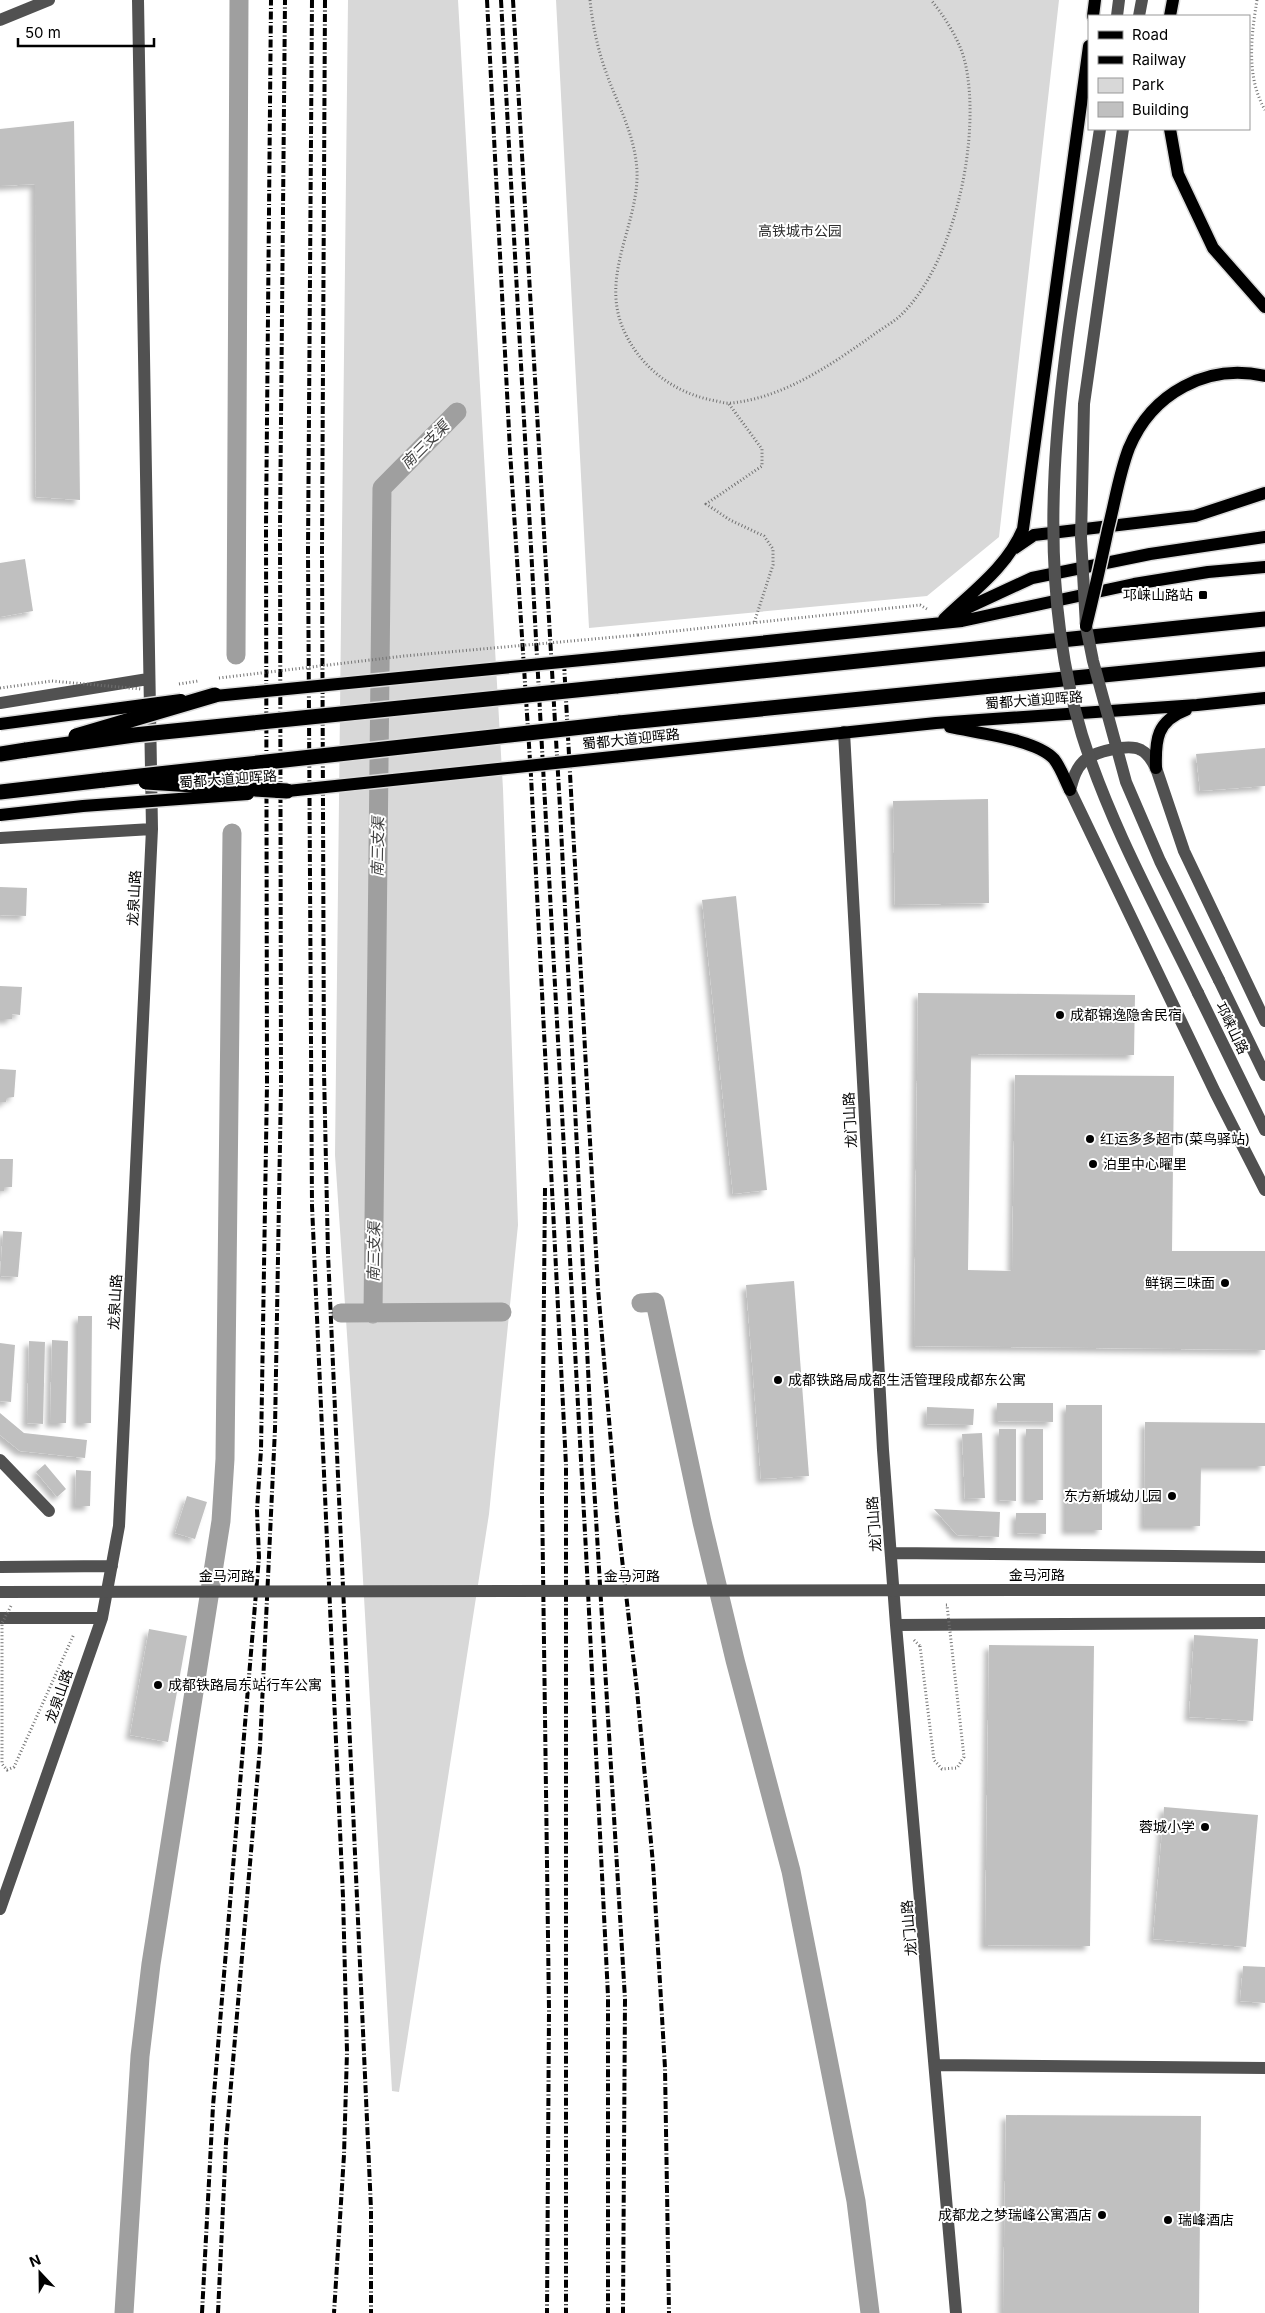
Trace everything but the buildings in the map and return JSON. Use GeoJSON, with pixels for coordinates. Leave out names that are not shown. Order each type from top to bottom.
{"type":"FeatureCollection","features":[{"type":"Feature","properties":{"kind":"highway"},"geometry":{"type":"LineString","coordinates":[[0,754],[134,735],[1265,619]]}},
{"type":"Feature","properties":{"kind":"highway","name":"蜀都大道迎晖路"},"geometry":{"type":"LineString","coordinates":[[31,787],[619,723],[1265,659]]}},
{"type":"Feature","properties":{"kind":"highway"},"geometry":{"type":"LineString","coordinates":[[0,750],[26,750],[215,695]]}},
{"type":"Feature","properties":{"kind":"highway"},"geometry":{"type":"LineString","coordinates":[[104,780],[287,791]]}},
{"type":"Feature","properties":{"kind":"highway"},"geometry":{"type":"LineString","coordinates":[[0,792],[31,787]]}},
{"type":"Feature","properties":{"kind":"highway"},"geometry":{"type":"LineString","coordinates":[[0,796],[31,787]]}},
{"type":"Feature","properties":{"kind":"main road"},"geometry":{"type":"LineString","coordinates":[[1093,15],[1095,0]]}},
{"type":"Feature","properties":{"kind":"main road"},"geometry":{"type":"LineString","coordinates":[[1170,15],[1172,0]]}},
{"type":"Feature","properties":{"kind":"main road"},"geometry":{"type":"LineString","coordinates":[[1015,548],[1023,529],[1088,53]]}},
{"type":"Feature","properties":{"kind":"main road"},"geometry":{"type":"LineString","coordinates":[[1170,130],[1178,174],[1213,248],[1265,307]]}},
{"type":"Feature","properties":{"kind":"main road"},"geometry":{"type":"LineString","coordinates":[[1086,626],[1119,480],[1130,447],[1143,422],[1158,404],[1176,391],[1195,381],[1221,373],[1243,371],[1265,376]]}},
{"type":"Feature","properties":{"kind":"main road"},"geometry":{"type":"LineString","coordinates":[[944,619],[999,568],[1015,548],[1034,534],[1195,516],[1265,493]]}},
{"type":"Feature","properties":{"kind":"main road"},"geometry":{"type":"LineString","coordinates":[[842,635],[944,619],[1032,578],[1150,554],[1239,543],[1265,537]]}},
{"type":"Feature","properties":{"kind":"main road"},"geometry":{"type":"LineString","coordinates":[[0,724],[215,695],[842,635],[962,621],[1134,584],[1208,572],[1265,567]]}},
{"type":"Feature","properties":{"kind":"main road","name":"蜀都大道迎晖路"},"geometry":{"type":"LineString","coordinates":[[0,815],[83,806],[287,791],[844,732],[1197,705],[1265,698]]}},
{"type":"Feature","properties":{"kind":"main road"},"geometry":{"type":"LineString","coordinates":[[1156,768],[1155,744],[1161,729],[1172,715],[1197,705]]}},
{"type":"Feature","properties":{"kind":"main road"},"geometry":{"type":"LineString","coordinates":[[936,724],[1024,744],[1040,750],[1053,758],[1070,790]]}},
{"type":"Feature","properties":{"kind":"street"},"geometry":{"type":"LineString","coordinates":[[0,20],[49,0]]}},
{"type":"Feature","properties":{"kind":"street","name":"龙泉山路"},"geometry":{"type":"LineString","coordinates":[[0,1908],[102,1618],[119,1526],[152,829],[145,684],[138,0]]}},
{"type":"Feature","properties":{"kind":"street"},"geometry":{"type":"LineString","coordinates":[[1117,15],[1119,0]]}},
{"type":"Feature","properties":{"kind":"street"},"geometry":{"type":"LineString","coordinates":[[1139,15],[1142,0]]}},
{"type":"Feature","properties":{"kind":"street","name":"邛崃山路"},"geometry":{"type":"LineString","coordinates":[[1100,130],[1060,400],[1054,537],[1059,630],[1082,734],[1100,785],[1265,1130]]}},
{"type":"Feature","properties":{"kind":"street","name":"邛崃山路"},"geometry":{"type":"LineString","coordinates":[[1123,130],[1084,404],[1081,538],[1086,626],[1095,670],[1126,782],[1160,861],[1265,1075]]}},
{"type":"Feature","properties":{"kind":"street"},"geometry":{"type":"LineString","coordinates":[[1236,622],[1265,615]]}},
{"type":"Feature","properties":{"kind":"street"},"geometry":{"type":"LineString","coordinates":[[0,703],[145,684]]}},
{"type":"Feature","properties":{"kind":"street","name":"龙门山路"},"geometry":{"type":"LineString","coordinates":[[844,732],[883,1450],[896,1625],[936,2065],[956,2313]]}},
{"type":"Feature","properties":{"kind":"street"},"geometry":{"type":"LineString","coordinates":[[1265,1021],[1184,851],[1156,768],[1149,756],[1140,749],[1117,749],[1096,754],[1083,761],[1076,772],[1070,790],[1215,1092],[1265,1190]]}},
{"type":"Feature","properties":{"kind":"street"},"geometry":{"type":"LineString","coordinates":[[0,838],[152,829]]}},
{"type":"Feature","properties":{"kind":"street"},"geometry":{"type":"LineString","coordinates":[[0,1460],[49,1510]]}},
{"type":"Feature","properties":{"kind":"street"},"geometry":{"type":"LineString","coordinates":[[891,1553],[1265,1557]]}},
{"type":"Feature","properties":{"kind":"street"},"geometry":{"type":"LineString","coordinates":[[0,1567],[112,1566]]}},
{"type":"Feature","properties":{"kind":"street","name":"金马河路"},"geometry":{"type":"LineString","coordinates":[[0,1592],[1265,1590]]}},
{"type":"Feature","properties":{"kind":"street"},"geometry":{"type":"LineString","coordinates":[[0,1618],[102,1618]]}},
{"type":"Feature","properties":{"kind":"street"},"geometry":{"type":"LineString","coordinates":[[896,1625],[1265,1623]]}},
{"type":"Feature","properties":{"kind":"street"},"geometry":{"type":"LineString","coordinates":[[936,2065],[1265,2068]]}},
{"type":"Feature","properties":{"kind":"path"},"geometry":{"type":"LineString","coordinates":[[590,0],[591,16],[602,60],[633,142],[637,171],[634,199],[618,258],[618,308],[625,334],[639,356],[671,386],[700,398],[729,404],[778,390],[805,378],[856,348],[901,315],[929,280],[946,239],[960,197],[969,148],[970,95],[964,60],[954,36],[931,0]]}},
{"type":"Feature","properties":{"kind":"path"},"geometry":{"type":"LineString","coordinates":[[1257,0],[1252,30],[1251,69],[1260,101],[1265,110]]}},
{"type":"Feature","properties":{"kind":"path"},"geometry":{"type":"LineString","coordinates":[[729,404],[762,449],[762,466],[706,504],[730,520],[764,536],[773,549],[773,565],[754,623]]}},
{"type":"Feature","properties":{"kind":"path"},"geometry":{"type":"LineString","coordinates":[[214,679],[404,656],[638,635],[920,605],[944,619]]}},
{"type":"Feature","properties":{"kind":"path"},"geometry":{"type":"LineString","coordinates":[[178,684],[205,680]]}},
{"type":"Feature","properties":{"kind":"path"},"geometry":{"type":"LineString","coordinates":[[0,688],[52,681],[145,684]]}},
{"type":"Feature","properties":{"kind":"path"},"geometry":{"type":"LineString","coordinates":[[18,1604],[11,1606],[2,1623],[2,1764],[7,1770],[14,1767],[74,1634]]}},
{"type":"Feature","properties":{"kind":"path"},"geometry":{"type":"LineString","coordinates":[[920,1646],[934,1760],[942,1769],[957,1768],[964,1757],[947,1605],[937,1605]]}},
{"type":"Feature","properties":{"kind":"green space"},"geometry":{"type":"Polygon","coordinates":[[[348,0],[458,0],[503,789],[518,1225],[489,1514],[399,2092],[392,2091],[361,1544],[335,1155],[348,0]]]}},
{"type":"Feature","properties":{"kind":"green space","name":"高铁城市公园"},"geometry":{"type":"Polygon","coordinates":[[[556,0],[1059,0],[999,537],[927,596],[589,628],[556,0]]]}},
{"type":"Feature","properties":{"kind":"waterway"},"geometry":{"type":"LineString","coordinates":[[236,655],[239,0]]}},
{"type":"Feature","properties":{"kind":"waterway","name":"南三支渠"},"geometry":{"type":"LineString","coordinates":[[373,1314],[382,488],[457,412]]}},
{"type":"Feature","properties":{"kind":"waterway"},"geometry":{"type":"LineString","coordinates":[[124,2313],[140,2056],[151,1964],[221,1521],[225,1459],[232,833]]}},
{"type":"Feature","properties":{"kind":"waterway"},"geometry":{"type":"LineString","coordinates":[[641,1303],[655,1302],[702,1522],[735,1660],[791,1871],[856,2201],[870,2313]]}},
{"type":"Feature","properties":{"kind":"waterway"},"geometry":{"type":"LineString","coordinates":[[341,1313],[502,1312]]}},
{"type":"Feature","properties":{"kind":"railway"},"geometry":{"type":"LineString","coordinates":[[202,2313],[213,2106],[259,1557],[257,1510],[261,1450],[267,1085],[266,526],[271,0]]}},
{"type":"Feature","properties":{"kind":"railway"},"geometry":{"type":"LineString","coordinates":[[218,2313],[226,2143],[260,1747],[275,1429],[281,1086],[280,526],[285,0]]}},
{"type":"Feature","properties":{"kind":"railway"},"geometry":{"type":"LineString","coordinates":[[312,0],[308,552],[312,1206],[343,1897],[347,2052],[344,2155],[334,2313]]}},
{"type":"Feature","properties":{"kind":"railway"},"geometry":{"type":"LineString","coordinates":[[325,0],[322,549],[324,1072],[328,1254],[371,2209],[371,2313]]}},
{"type":"Feature","properties":{"kind":"railway"},"geometry":{"type":"LineString","coordinates":[[487,0],[510,451],[531,776],[566,1465],[566,2313]]}},
{"type":"Feature","properties":{"kind":"railway"},"geometry":{"type":"LineString","coordinates":[[501,0],[586,1551],[608,1996],[608,2313]]}},
{"type":"Feature","properties":{"kind":"railway"},"geometry":{"type":"LineString","coordinates":[[513,0],[560,808],[593,1469],[625,1999],[623,2313]]}},
{"type":"Feature","properties":{"kind":"railway"},"geometry":{"type":"LineString","coordinates":[[564,663],[598,1288],[617,1515],[637,1690],[653,1864],[665,2068],[669,2313]]}},
{"type":"Feature","properties":{"kind":"railway"},"geometry":{"type":"LineString","coordinates":[[545,1188],[542,1497],[549,2010],[547,2313]]}},
{"type":"Feature","properties":{"kind":"place","name":"邛崃山路站"},"geometry":{"type":"Point","coordinates":[1203,595]}},
{"type":"Feature","properties":{"kind":"place","name":"成都锦逸隐舍民宿"},"geometry":{"type":"Point","coordinates":[1060,1015]}},
{"type":"Feature","properties":{"kind":"place","name":"红运多多超市(菜鸟驿站)"},"geometry":{"type":"Point","coordinates":[1090,1139]}},
{"type":"Feature","properties":{"kind":"place","name":"泊里中心曜里"},"geometry":{"type":"Point","coordinates":[1093,1164]}},
{"type":"Feature","properties":{"kind":"place","name":"鲜锅三味面"},"geometry":{"type":"Point","coordinates":[1225,1283]}},
{"type":"Feature","properties":{"kind":"place","name":"成都铁路局成都生活管理段成都东公寓"},"geometry":{"type":"Point","coordinates":[778,1380]}},
{"type":"Feature","properties":{"kind":"place","name":"东方新城幼儿园"},"geometry":{"type":"Point","coordinates":[1172,1496]}},
{"type":"Feature","properties":{"kind":"place","name":"成都铁路局东站行车公寓"},"geometry":{"type":"Point","coordinates":[158,1685]}},
{"type":"Feature","properties":{"kind":"place","name":"蓉城小学"},"geometry":{"type":"Point","coordinates":[1205,1827]}},
{"type":"Feature","properties":{"kind":"place","name":"成都龙之梦瑞峰公寓酒店"},"geometry":{"type":"Point","coordinates":[1102,2215]}},
{"type":"Feature","properties":{"kind":"place","name":"瑞峰酒店"},"geometry":{"type":"Point","coordinates":[1168,2220]}}]}
